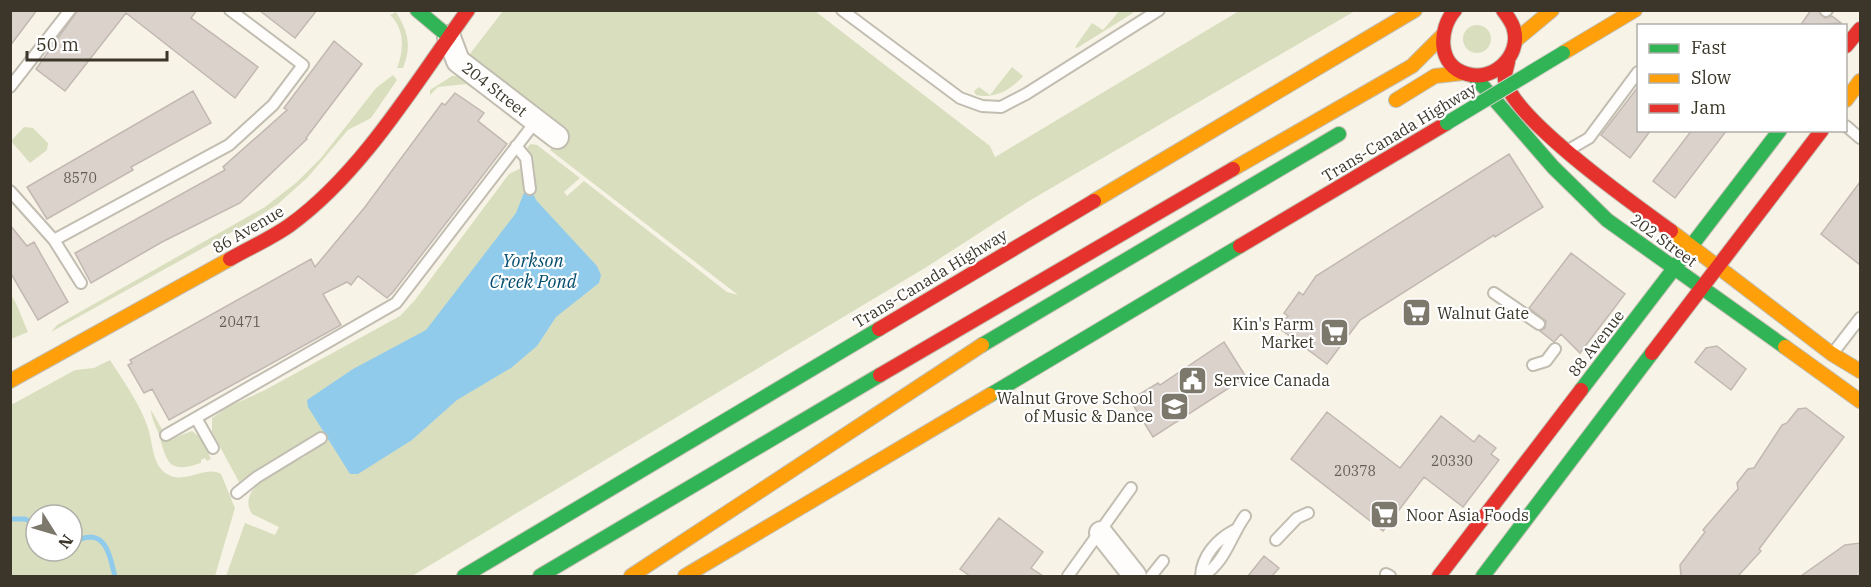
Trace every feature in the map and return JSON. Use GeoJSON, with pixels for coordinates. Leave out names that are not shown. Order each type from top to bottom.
{"type":"FeatureCollection","features":[{"type":"Feature","properties":{"kind":"main road","name":"204 Street"},"geometry":{"type":"LineString","coordinates":[[417,10],[448,37]]}},
{"type":"Feature","properties":{"kind":"main road","name":"86 Avenue"},"geometry":{"type":"LineString","coordinates":[[10,381],[289,226],[304,214],[368,143],[468,10]]}},
{"type":"Feature","properties":{"kind":"main road","name":"Trans-Canada Highway"},"geometry":{"type":"LineString","coordinates":[[464,576],[1415,10]]}},
{"type":"Feature","properties":{"kind":"main road"},"geometry":{"type":"LineString","coordinates":[[1442,32],[1444,10]]}},
{"type":"Feature","properties":{"kind":"main road"},"geometry":{"type":"LineString","coordinates":[[540,576],[1138,223],[1412,66],[1442,32],[1455,10]]}},
{"type":"Feature","properties":{"kind":"main road"},"geometry":{"type":"LineString","coordinates":[[1383,108],[1435,76],[1498,71],[1508,62],[1516,40],[1514,27],[1503,10]]}},
{"type":"Feature","properties":{"kind":"main road"},"geometry":{"type":"LineString","coordinates":[[1516,40],[1552,10]]}},
{"type":"Feature","properties":{"kind":"main road","name":"Trans-Canada Highway"},"geometry":{"type":"LineString","coordinates":[[685,576],[1635,10]]}},
{"type":"Feature","properties":{"kind":"main road"},"geometry":{"type":"LineString","coordinates":[[1847,44],[1860,29]]}},
{"type":"Feature","properties":{"kind":"main road","name":"202 Street"},"geometry":{"type":"LineString","coordinates":[[1442,32],[1446,58],[1469,75],[1553,167],[1607,220],[1860,401]]}},
{"type":"Feature","properties":{"kind":"main road","name":"202 Street"},"geometry":{"type":"LineString","coordinates":[[1508,62],[1505,79],[1513,97],[1565,151],[1832,354],[1860,372]]}},
{"type":"Feature","properties":{"kind":"main road"},"geometry":{"type":"LineString","coordinates":[[1847,97],[1860,81]]}},
{"type":"Feature","properties":{"kind":"main road"},"geometry":{"type":"LineString","coordinates":[[631,576],[947,366],[1352,126]]}},
{"type":"Feature","properties":{"kind":"main road","name":"88 Avenue"},"geometry":{"type":"LineString","coordinates":[[1439,576],[1778,132]]}},
{"type":"Feature","properties":{"kind":"main road"},"geometry":{"type":"LineString","coordinates":[[1483,576],[1820,132]]}},
{"type":"Feature","properties":{"kind":"street","name":"204 Street"},"geometry":{"type":"LineString","coordinates":[[448,37],[458,61],[557,136]]}},
{"type":"Feature","properties":{"kind":"street"},"geometry":{"type":"LineString","coordinates":[[1101,533],[1135,576]]}},
{"type":"Feature","properties":{"kind":"lane"},"geometry":{"type":"LineString","coordinates":[[10,87],[70,10]]}},
{"type":"Feature","properties":{"kind":"lane"},"geometry":{"type":"LineString","coordinates":[[54,240],[229,145],[279,97],[303,65],[230,10]]}},
{"type":"Feature","properties":{"kind":"lane"},"geometry":{"type":"LineString","coordinates":[[842,10],[960,98],[982,106],[1002,107],[1159,10]]}},
{"type":"Feature","properties":{"kind":"lane"},"geometry":{"type":"LineString","coordinates":[[1565,151],[1578,146],[1588,138],[1637,73]]}},
{"type":"Feature","properties":{"kind":"lane"},"geometry":{"type":"LineString","coordinates":[[166,435],[396,303],[536,121]]}},
{"type":"Feature","properties":{"kind":"lane"},"geometry":{"type":"LineString","coordinates":[[1847,128],[1860,138]]}},
{"type":"Feature","properties":{"kind":"lane"},"geometry":{"type":"LineString","coordinates":[[516,146],[526,158],[530,189]]}},
{"type":"Feature","properties":{"kind":"lane"},"geometry":{"type":"LineString","coordinates":[[10,191],[54,240],[81,283]]}},
{"type":"Feature","properties":{"kind":"lane"},"geometry":{"type":"LineString","coordinates":[[1494,293],[1539,324]]}},
{"type":"Feature","properties":{"kind":"lane"},"geometry":{"type":"LineString","coordinates":[[1832,354],[1860,318]]}},
{"type":"Feature","properties":{"kind":"lane"},"geometry":{"type":"LineString","coordinates":[[1533,365],[1546,361],[1555,349]]}},
{"type":"Feature","properties":{"kind":"lane"},"geometry":{"type":"LineString","coordinates":[[196,418],[213,448]]}},
{"type":"Feature","properties":{"kind":"lane"},"geometry":{"type":"LineString","coordinates":[[237,493],[257,477],[321,438]]}},
{"type":"Feature","properties":{"kind":"lane"},"geometry":{"type":"LineString","coordinates":[[1068,576],[1101,533],[1131,488]]}},
{"type":"Feature","properties":{"kind":"lane"},"geometry":{"type":"LineString","coordinates":[[1276,540],[1297,518],[1308,513]]}},
{"type":"Feature","properties":{"kind":"lane"},"geometry":{"type":"LineString","coordinates":[[1202,576],[1213,570],[1232,544],[1235,530],[1245,516]]}},
{"type":"Feature","properties":{"kind":"lane"},"geometry":{"type":"LineString","coordinates":[[1151,576],[1163,561]]}},
{"type":"Feature","properties":{"kind":"green space"},"geometry":{"type":"Polygon","coordinates":[[[1120,10],[1133,13],[1077,48],[1075,47],[1092,23],[1103,30],[1120,10]]]}},
{"type":"Feature","properties":{"kind":"green space"},"geometry":{"type":"Polygon","coordinates":[[[503,11],[815,11],[990,146],[995,157],[1239,11],[1355,11],[1029,201],[925,268],[412,576],[226,576],[245,523],[275,535],[279,527],[252,514],[248,504],[250,495],[256,486],[276,471],[306,456],[299,444],[239,482],[212,432],[212,418],[228,407],[265,390],[400,316],[415,300],[509,174],[523,167],[524,190],[534,191],[534,165],[527,147],[531,144],[537,145],[580,178],[564,192],[567,196],[584,181],[727,292],[738,295],[550,150],[554,145],[469,55],[503,11]]]}},
{"type":"Feature","properties":{"kind":"green space"},"geometry":{"type":"Polygon","coordinates":[[[396,12],[403,26],[408,46],[403,68],[397,68],[402,47],[401,33],[390,15],[396,12]]]}},
{"type":"Feature","properties":{"kind":"green space"},"geometry":{"type":"Polygon","coordinates":[[[1477,25],[1487,29],[1491,39],[1487,49],[1477,53],[1467,49],[1463,39],[1467,29],[1477,25]]]}},
{"type":"Feature","properties":{"kind":"green space"},"geometry":{"type":"Polygon","coordinates":[[[1012,67],[1023,76],[1013,85],[990,96],[976,95],[974,91],[979,87],[990,95],[1012,67]]]}},
{"type":"Feature","properties":{"kind":"green space"},"geometry":{"type":"Polygon","coordinates":[[[393,75],[397,80],[371,118],[348,130],[308,177],[278,204],[241,227],[51,332],[57,325],[265,207],[297,182],[321,158],[376,88],[393,75]]]}},
{"type":"Feature","properties":{"kind":"green space"},"geometry":{"type":"Polygon","coordinates":[[[452,76],[460,76],[476,85],[473,89],[466,84],[438,87],[430,95],[430,90],[452,76]]]}},
{"type":"Feature","properties":{"kind":"green space"},"geometry":{"type":"Polygon","coordinates":[[[24,127],[33,128],[48,143],[47,150],[30,163],[11,141],[24,127]]]}},
{"type":"Feature","properties":{"kind":"green space"},"geometry":{"type":"Polygon","coordinates":[[[10,294],[28,332],[11,339],[10,294]]]}},
{"type":"Feature","properties":{"kind":"green space"},"geometry":{"type":"Polygon","coordinates":[[[110,360],[141,410],[158,465],[167,474],[181,477],[208,472],[221,474],[235,508],[215,576],[11,576],[11,405],[75,370],[94,368],[110,360]]]}},
{"type":"Feature","properties":{"kind":"green space"},"geometry":{"type":"Polygon","coordinates":[[[151,410],[168,440],[192,431],[200,437],[211,459],[207,461],[205,458],[201,460],[201,463],[181,467],[170,463],[151,410]]]}},
{"type":"Feature","properties":{"kind":"water","name":"Yorkson Creek Pond"},"geometry":{"type":"Polygon","coordinates":[[[525,190],[532,191],[536,200],[597,266],[601,275],[599,283],[556,317],[537,346],[511,368],[457,400],[412,440],[358,474],[350,474],[308,407],[307,400],[353,369],[426,330],[516,213],[525,190]]]}},
{"type":"Feature","properties":{"kind":"building"},"geometry":{"type":"Polygon","coordinates":[[[10,10],[37,10],[10,46],[10,10]]]}},
{"type":"Feature","properties":{"kind":"building"},"geometry":{"type":"Polygon","coordinates":[[[78,10],[197,10],[191,18],[258,67],[235,98],[126,13],[65,91],[36,69],[78,10]]]}},
{"type":"Feature","properties":{"kind":"building"},"geometry":{"type":"Polygon","coordinates":[[[259,10],[317,10],[295,38],[259,10]]]}},
{"type":"Feature","properties":{"kind":"building"},"geometry":{"type":"Polygon","coordinates":[[[1811,10],[1819,10],[1825,18],[1832,16],[1841,23],[1827,24],[1801,24],[1811,10]]]}},
{"type":"Feature","properties":{"kind":"building"},"geometry":{"type":"Polygon","coordinates":[[[334,41],[362,64],[307,139],[240,203],[162,242],[91,283],[75,253],[225,170],[223,167],[287,110],[284,108],[334,41]]]}},
{"type":"Feature","properties":{"kind":"building"},"geometry":{"type":"Polygon","coordinates":[[[1637,88],[1637,132],[1650,132],[1630,158],[1601,135],[1637,88]]]}},
{"type":"Feature","properties":{"kind":"building"},"geometry":{"type":"Polygon","coordinates":[[[193,91],[211,123],[131,167],[133,170],[47,219],[27,187],[193,91]]]}},
{"type":"Feature","properties":{"kind":"building"},"geometry":{"type":"Polygon","coordinates":[[[455,93],[484,113],[478,121],[507,144],[393,292],[387,298],[358,276],[351,285],[347,282],[323,294],[341,325],[169,420],[152,389],[144,393],[128,365],[132,363],[130,360],[311,259],[315,267],[365,207],[442,103],[445,105],[455,93]]]}},
{"type":"Feature","properties":{"kind":"building"},"geometry":{"type":"Polygon","coordinates":[[[1690,132],[1725,132],[1675,198],[1653,181],[1690,132]]]}},
{"type":"Feature","properties":{"kind":"building"},"geometry":{"type":"Polygon","coordinates":[[[1509,154],[1543,207],[1495,237],[1494,235],[1360,320],[1327,364],[1279,328],[1288,316],[1284,313],[1299,292],[1303,295],[1316,276],[1509,154]]]}},
{"type":"Feature","properties":{"kind":"building"},"geometry":{"type":"Polygon","coordinates":[[[1860,182],[1860,265],[1821,234],[1860,182]]]}},
{"type":"Feature","properties":{"kind":"building"},"geometry":{"type":"Polygon","coordinates":[[[10,225],[27,246],[34,242],[68,302],[38,320],[10,272],[10,225]]]}},
{"type":"Feature","properties":{"kind":"building"},"geometry":{"type":"Polygon","coordinates":[[[1571,253],[1625,294],[1580,353],[1561,334],[1554,342],[1540,331],[1545,328],[1546,321],[1529,308],[1571,253]]]}},
{"type":"Feature","properties":{"kind":"building"},"geometry":{"type":"Polygon","coordinates":[[[1224,342],[1246,377],[1153,437],[1130,400],[1158,383],[1160,385],[1224,342]]]}},
{"type":"Feature","properties":{"kind":"building"},"geometry":{"type":"Polygon","coordinates":[[[1717,346],[1746,369],[1731,390],[1695,362],[1706,348],[1717,346]]]}},
{"type":"Feature","properties":{"kind":"building"},"geometry":{"type":"Polygon","coordinates":[[[1806,408],[1844,437],[1759,549],[1761,551],[1738,576],[1681,576],[1680,565],[1705,532],[1703,530],[1738,489],[1737,483],[1748,469],[1754,468],[1782,425],[1787,423],[1798,409],[1806,408]]]}},
{"type":"Feature","properties":{"kind":"building"},"geometry":{"type":"Polygon","coordinates":[[[1327,412],[1400,468],[1441,416],[1474,442],[1479,435],[1496,448],[1491,454],[1499,460],[1463,507],[1424,477],[1383,531],[1291,459],[1327,412]]]}},
{"type":"Feature","properties":{"kind":"building"},"geometry":{"type":"Polygon","coordinates":[[[999,518],[1043,552],[1031,568],[1043,576],[970,576],[960,569],[999,518]]]}},
{"type":"Feature","properties":{"kind":"building"},"geometry":{"type":"Polygon","coordinates":[[[1860,543],[1860,576],[1801,576],[1845,545],[1860,543]]]}},
{"type":"Feature","properties":{"kind":"building"},"geometry":{"type":"Polygon","coordinates":[[[1264,556],[1279,568],[1272,576],[1248,576],[1264,556]]]}},
{"type":"Feature","properties":{"kind":"waterway"},"geometry":{"type":"LineString","coordinates":[[10,519],[24,519]]}},
{"type":"Feature","properties":{"kind":"waterway"},"geometry":{"type":"LineString","coordinates":[[84,538],[97,538],[102,542],[108,552],[115,576]]}},
{"type":"Feature","properties":{"kind":"traffic: fast"},"geometry":{"type":"LineString","coordinates":[[417,10],[449,37]]}},
{"type":"Feature","properties":{"kind":"traffic: fast"},"geometry":{"type":"LineString","coordinates":[[1447,123],[1563,53]]}},
{"type":"Feature","properties":{"kind":"traffic: fast"},"geometry":{"type":"LineString","coordinates":[[1474,76],[1553,167],[1607,220],[1785,347]]}},
{"type":"Feature","properties":{"kind":"traffic: fast"},"geometry":{"type":"LineString","coordinates":[[1581,390],[1778,132]]}},
{"type":"Feature","properties":{"kind":"traffic: fast"},"geometry":{"type":"LineString","coordinates":[[982,345],[1339,134]]}},
{"type":"Feature","properties":{"kind":"traffic: fast"},"geometry":{"type":"LineString","coordinates":[[990,395],[1240,246]]}},
{"type":"Feature","properties":{"kind":"traffic: fast"},"geometry":{"type":"LineString","coordinates":[[464,576],[879,329]]}},
{"type":"Feature","properties":{"kind":"traffic: fast"},"geometry":{"type":"LineString","coordinates":[[1483,576],[1652,353]]}},
{"type":"Feature","properties":{"kind":"traffic: fast"},"geometry":{"type":"LineString","coordinates":[[540,576],[880,375]]}},
{"type":"Feature","properties":{"kind":"traffic: slow"},"geometry":{"type":"LineString","coordinates":[[1094,201],[1415,10]]}},
{"type":"Feature","properties":{"kind":"traffic: slow"},"geometry":{"type":"LineString","coordinates":[[1516,40],[1552,10]]}},
{"type":"Feature","properties":{"kind":"traffic: slow"},"geometry":{"type":"LineString","coordinates":[[1563,53],[1635,10]]}},
{"type":"Feature","properties":{"kind":"traffic: slow"},"geometry":{"type":"LineString","coordinates":[[1233,169],[1412,66],[1442,36]]}},
{"type":"Feature","properties":{"kind":"traffic: slow"},"geometry":{"type":"LineString","coordinates":[[1396,100],[1435,76],[1463,73]]}},
{"type":"Feature","properties":{"kind":"traffic: slow"},"geometry":{"type":"LineString","coordinates":[[1847,99],[1860,81]]}},
{"type":"Feature","properties":{"kind":"traffic: slow"},"geometry":{"type":"LineString","coordinates":[[1671,231],[1832,354],[1860,371]]}},
{"type":"Feature","properties":{"kind":"traffic: slow"},"geometry":{"type":"LineString","coordinates":[[10,381],[230,259]]}},
{"type":"Feature","properties":{"kind":"traffic: slow"},"geometry":{"type":"LineString","coordinates":[[631,576],[982,345]]}},
{"type":"Feature","properties":{"kind":"traffic: slow"},"geometry":{"type":"LineString","coordinates":[[1785,347],[1860,401]]}},
{"type":"Feature","properties":{"kind":"traffic: slow"},"geometry":{"type":"LineString","coordinates":[[685,576],[990,395]]}},
{"type":"Feature","properties":{"kind":"traffic: jam"},"geometry":{"type":"LineString","coordinates":[[230,259],[290,225],[341,180],[408,96],[468,10]]}},
{"type":"Feature","properties":{"kind":"traffic: jam"},"geometry":{"type":"LineString","coordinates":[[1455,10],[1449,18],[1443,36],[1446,55],[1457,70],[1477,75],[1486,74],[1503,65],[1513,49],[1515,40],[1513,27],[1503,10]]}},
{"type":"Feature","properties":{"kind":"traffic: jam"},"geometry":{"type":"LineString","coordinates":[[1847,45],[1860,29]]}},
{"type":"Feature","properties":{"kind":"traffic: jam"},"geometry":{"type":"LineString","coordinates":[[1508,62],[1505,80],[1513,97],[1530,117],[1578,161],[1671,231]]}},
{"type":"Feature","properties":{"kind":"traffic: jam"},"geometry":{"type":"LineString","coordinates":[[1240,246],[1447,123]]}},
{"type":"Feature","properties":{"kind":"traffic: jam"},"geometry":{"type":"LineString","coordinates":[[1652,353],[1820,132]]}},
{"type":"Feature","properties":{"kind":"traffic: jam"},"geometry":{"type":"LineString","coordinates":[[880,375],[1233,169]]}},
{"type":"Feature","properties":{"kind":"traffic: jam"},"geometry":{"type":"LineString","coordinates":[[879,329],[1094,201]]}},
{"type":"Feature","properties":{"kind":"traffic: jam"},"geometry":{"type":"LineString","coordinates":[[1439,576],[1581,390]]}},
{"type":"Feature","properties":{"kind":"place","name":"Walnut Gate"},"geometry":{"type":"Point","coordinates":[1416,313]}},
{"type":"Feature","properties":{"kind":"place","name":"Kin's Farm Market"},"geometry":{"type":"Point","coordinates":[1335,333]}},
{"type":"Feature","properties":{"kind":"place","name":"Service Canada"},"geometry":{"type":"Point","coordinates":[1193,380]}},
{"type":"Feature","properties":{"kind":"place","name":"Walnut Grove School of Music & Dance"},"geometry":{"type":"Point","coordinates":[1174,407]}},
{"type":"Feature","properties":{"kind":"place","name":"Noor Asia Foods"},"geometry":{"type":"Point","coordinates":[1385,515]}}]}
